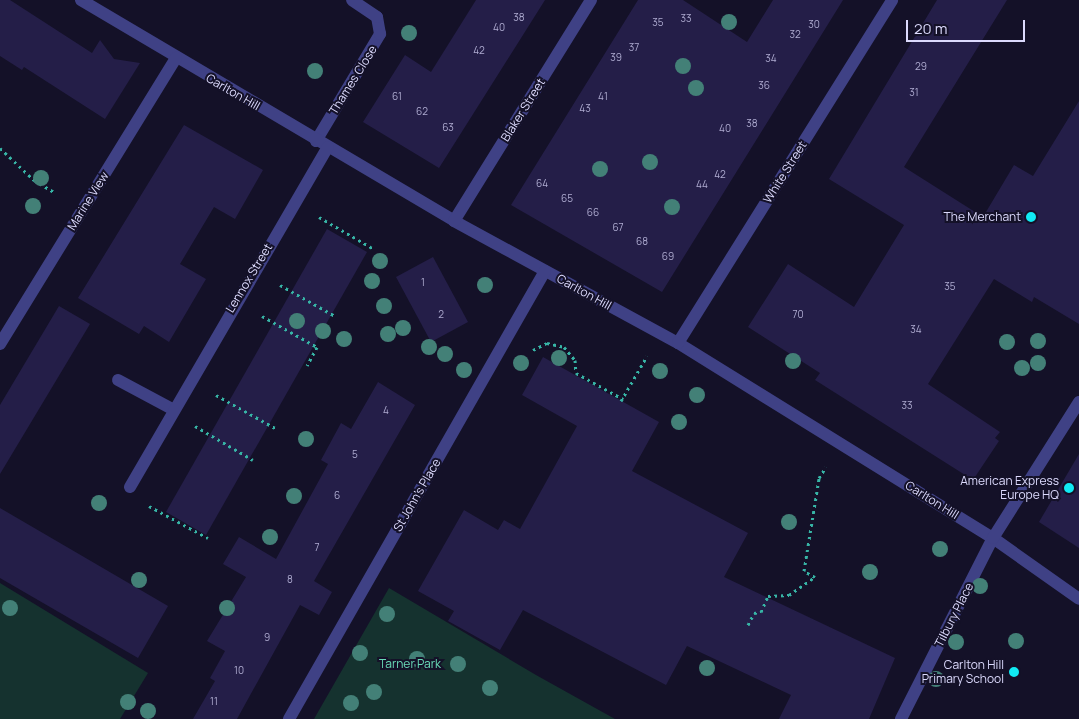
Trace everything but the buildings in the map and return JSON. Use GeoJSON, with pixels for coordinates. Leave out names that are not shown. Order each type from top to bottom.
{"type":"FeatureCollection","features":[{"type":"Feature","properties":{"kind":"street","name":"Carlton Hill"},"geometry":{"type":"LineString","coordinates":[[81,0],[454,221],[678,343],[993,538],[1079,599]]}},
{"type":"Feature","properties":{"kind":"street","name":"Thames Close"},"geometry":{"type":"LineString","coordinates":[[322,144],[380,34],[377,17],[352,0]]}},
{"type":"Feature","properties":{"kind":"street","name":"Blaker Street"},"geometry":{"type":"LineString","coordinates":[[454,221],[591,0]]}},
{"type":"Feature","properties":{"kind":"street","name":"White Street"},"geometry":{"type":"LineString","coordinates":[[678,343],[892,0]]}},
{"type":"Feature","properties":{"kind":"street","name":"Marine View"},"geometry":{"type":"LineString","coordinates":[[0,344],[176,58]]}},
{"type":"Feature","properties":{"kind":"street","name":"Lennox Street"},"geometry":{"type":"LineString","coordinates":[[130,486],[322,144]]}},
{"type":"Feature","properties":{"kind":"street","name":"St John's Place"},"geometry":{"type":"LineString","coordinates":[[289,719],[545,271]]}},
{"type":"Feature","properties":{"kind":"street"},"geometry":{"type":"LineString","coordinates":[[118,380],[172,409]]}},
{"type":"Feature","properties":{"kind":"street","name":"Tilbury Place"},"geometry":{"type":"LineString","coordinates":[[902,719],[993,538],[1079,402]]}},
{"type":"Feature","properties":{"kind":"path"},"geometry":{"type":"LineString","coordinates":[[0,148],[34,180],[54,192]]}},
{"type":"Feature","properties":{"kind":"path"},"geometry":{"type":"LineString","coordinates":[[312,213],[374,249]]}},
{"type":"Feature","properties":{"kind":"path"},"geometry":{"type":"LineString","coordinates":[[273,281],[334,316]]}},
{"type":"Feature","properties":{"kind":"path"},"geometry":{"type":"LineString","coordinates":[[255,312],[317,347],[307,366]]}},
{"type":"Feature","properties":{"kind":"path"},"geometry":{"type":"LineString","coordinates":[[530,353],[547,343],[564,347],[575,360],[576,373],[622,400],[650,352]]}},
{"type":"Feature","properties":{"kind":"path"},"geometry":{"type":"LineString","coordinates":[[209,391],[275,428]]}},
{"type":"Feature","properties":{"kind":"path"},"geometry":{"type":"LineString","coordinates":[[190,423],[253,460]]}},
{"type":"Feature","properties":{"kind":"path"},"geometry":{"type":"LineString","coordinates":[[748,625],[754,613],[761,612],[768,596],[789,595],[815,577],[804,571],[819,478],[830,461]]}},
{"type":"Feature","properties":{"kind":"path"},"geometry":{"type":"LineString","coordinates":[[144,503],[208,538]]}},
{"type":"Feature","properties":{"kind":"green space"},"geometry":{"type":"Polygon","coordinates":[[[0,583],[148,673],[120,719],[0,719],[0,583]]]}},
{"type":"Feature","properties":{"kind":"green space","name":"Tarner Park"},"geometry":{"type":"Polygon","coordinates":[[[389,588],[536,675],[615,719],[314,719],[389,588]]]}},
{"type":"Feature","properties":{"kind":"place","name":"The Merchant"},"geometry":{"type":"Point","coordinates":[1031,217]}},
{"type":"Feature","properties":{"kind":"place","name":"American Express Europe HQ"},"geometry":{"type":"Point","coordinates":[1069,488]}},
{"type":"Feature","properties":{"kind":"place","name":"Carlton Hill Primary School"},"geometry":{"type":"Point","coordinates":[1014,672]}}]}
